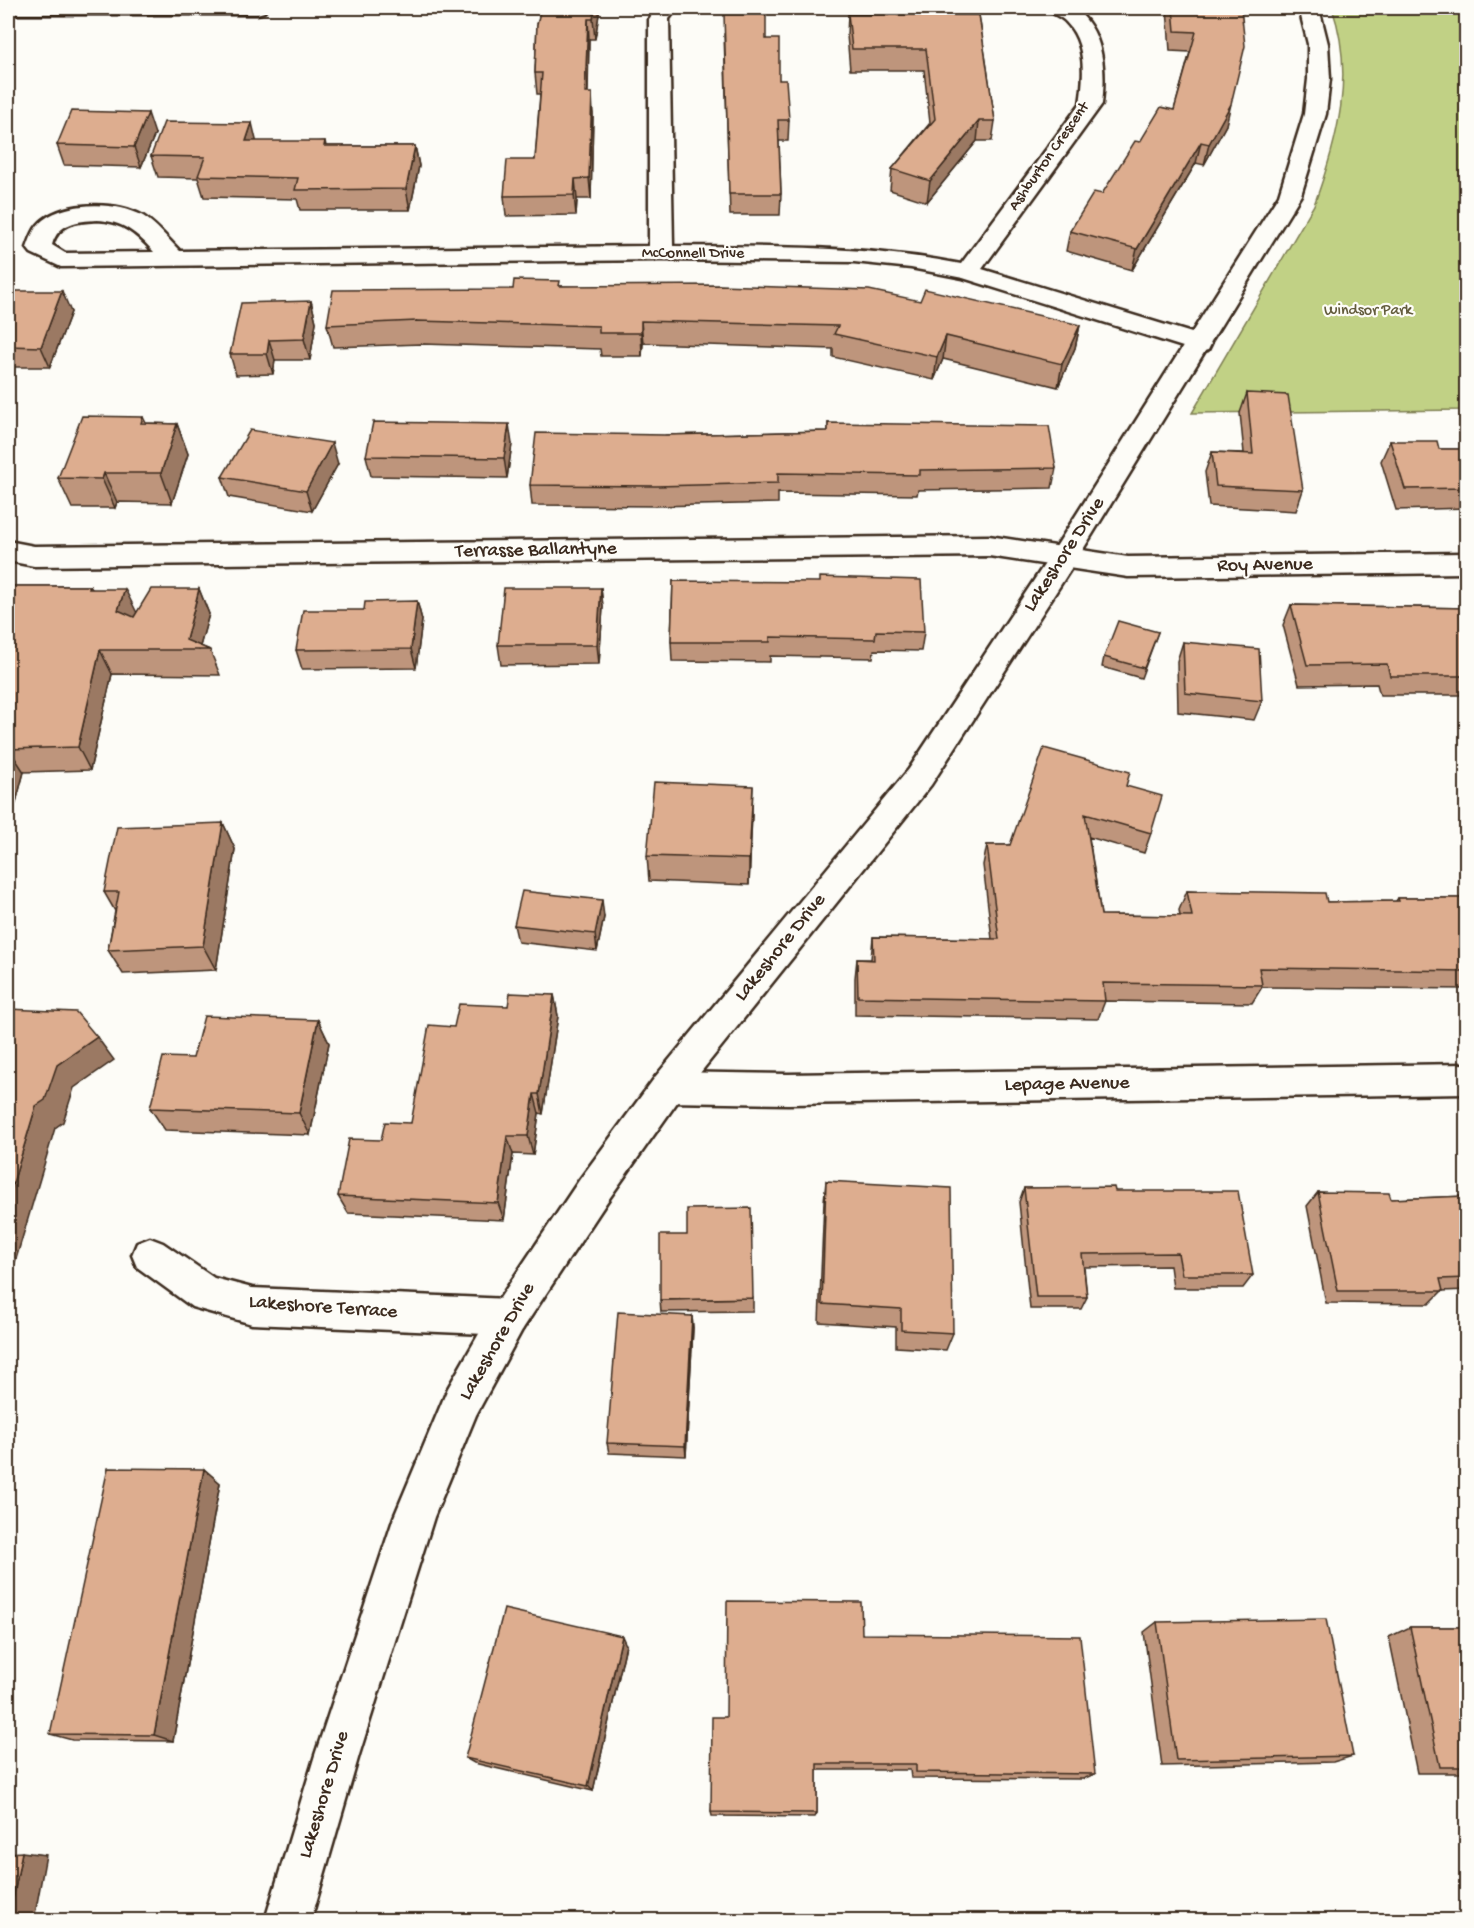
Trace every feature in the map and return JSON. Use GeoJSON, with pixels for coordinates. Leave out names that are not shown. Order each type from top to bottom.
{"type":"FeatureCollection","features":[{"type":"Feature","properties":{"kind":"street"},"geometry":{"type":"LineString","coordinates":[[8,8],[257,8]]}},
{"type":"Feature","properties":{"kind":"street"},"geometry":{"type":"LineString","coordinates":[[661,253],[658,19],[667,8]]}},
{"type":"Feature","properties":{"kind":"street","name":"Ashburton Crescent"},"geometry":{"type":"LineString","coordinates":[[967,272],[1091,104],[1095,71],[1080,22],[1069,11],[1058,8]]}},
{"type":"Feature","properties":{"kind":"street","name":"Lakeshore Drive"},"geometry":{"type":"LineString","coordinates":[[288,1920],[337,1755],[414,1517],[462,1402],[508,1317],[593,1191],[669,1087],[920,777],[1064,557],[1290,195],[1303,159],[1315,114],[1319,80],[1318,44],[1309,8]]}},
{"type":"Feature","properties":{"kind":"street","name":"McConnell Drive"},"geometry":{"type":"LineString","coordinates":[[175,260],[146,230],[129,218],[90,212],[59,218],[45,231],[39,248],[61,260],[175,260],[661,253],[854,255],[911,261],[967,272],[1199,344]]}},
{"type":"Feature","properties":{"kind":"street","name":"Terrasse Ballantyne"},"geometry":{"type":"LineString","coordinates":[[8,551],[34,556],[989,546],[1064,557]]}},
{"type":"Feature","properties":{"kind":"street","name":"Roy Avenue"},"geometry":{"type":"LineString","coordinates":[[1064,557],[1128,567],[1467,564]]}},
{"type":"Feature","properties":{"kind":"street","name":"Lepage Avenue"},"geometry":{"type":"LineString","coordinates":[[669,1087],[788,1089],[1467,1079]]}},
{"type":"Feature","properties":{"kind":"street","name":"Lakeshore Terrace"},"geometry":{"type":"LineString","coordinates":[[150,1255],[205,1293],[252,1306],[508,1317]]}},
{"type":"Feature","properties":{"kind":"green space","name":"Windsor Park"},"geometry":{"type":"Polygon","coordinates":[[[1332,8],[1466,8],[1466,410],[1192,413],[1314,205],[1323,181],[1336,132],[1343,82],[1339,33],[1332,8]]]}},
{"type":"Feature","properties":{"kind":"building"},"geometry":{"type":"Polygon","coordinates":[[[541,8],[595,8],[593,19],[588,19],[585,93],[592,93],[589,178],[575,179],[574,195],[504,196],[507,160],[535,160],[542,73],[535,73],[537,24],[541,8]]]}},
{"type":"Feature","properties":{"kind":"building"},"geometry":{"type":"Polygon","coordinates":[[[1173,8],[1241,8],[1245,46],[1231,104],[1209,144],[1201,142],[1137,249],[1070,231],[1094,192],[1102,194],[1135,141],[1140,142],[1161,107],[1174,110],[1196,32],[1175,31],[1173,8]]]}},
{"type":"Feature","properties":{"kind":"building"},"geometry":{"type":"Polygon","coordinates":[[[724,14],[766,14],[766,39],[779,39],[779,80],[786,80],[789,120],[778,120],[781,194],[729,194],[724,14]]]}},
{"type":"Feature","properties":{"kind":"building"},"geometry":{"type":"Polygon","coordinates":[[[848,14],[979,15],[995,121],[979,121],[930,181],[892,169],[935,119],[926,49],[852,49],[848,14]]]}},
{"type":"Feature","properties":{"kind":"building"},"geometry":{"type":"Polygon","coordinates":[[[71,111],[148,113],[134,147],[57,145],[71,111]]]}},
{"type":"Feature","properties":{"kind":"building"},"geometry":{"type":"Polygon","coordinates":[[[164,122],[252,123],[246,141],[325,141],[324,146],[415,146],[406,189],[295,190],[298,178],[198,176],[205,157],[151,156],[164,122]]]}},
{"type":"Feature","properties":{"kind":"building"},"geometry":{"type":"Polygon","coordinates":[[[514,280],[560,281],[559,286],[720,285],[869,290],[920,301],[925,289],[1080,325],[1062,364],[946,336],[937,357],[834,334],[838,326],[641,321],[641,333],[599,333],[599,326],[417,321],[327,325],[333,290],[513,289],[514,280]]]}},
{"type":"Feature","properties":{"kind":"building"},"geometry":{"type":"Polygon","coordinates":[[[16,291],[62,291],[41,347],[8,346],[8,298],[13,298],[16,291]]]}},
{"type":"Feature","properties":{"kind":"building"},"geometry":{"type":"Polygon","coordinates":[[[311,301],[304,339],[269,340],[267,354],[230,354],[241,303],[311,301]]]}},
{"type":"Feature","properties":{"kind":"building"},"geometry":{"type":"Polygon","coordinates":[[[1247,393],[1288,395],[1303,490],[1216,486],[1212,452],[1253,454],[1247,393]]]}},
{"type":"Feature","properties":{"kind":"building"},"geometry":{"type":"Polygon","coordinates":[[[82,416],[143,417],[141,423],[177,424],[161,473],[104,473],[102,479],[58,478],[82,416]]]}},
{"type":"Feature","properties":{"kind":"building"},"geometry":{"type":"Polygon","coordinates":[[[373,422],[509,424],[504,458],[366,456],[373,422]]]}},
{"type":"Feature","properties":{"kind":"building"},"geometry":{"type":"Polygon","coordinates":[[[828,423],[1049,426],[1056,468],[920,470],[920,475],[778,473],[778,483],[656,486],[530,485],[536,433],[666,435],[828,431],[828,423]]]}},
{"type":"Feature","properties":{"kind":"building"},"geometry":{"type":"Polygon","coordinates":[[[250,430],[332,443],[306,491],[222,477],[250,430]]]}},
{"type":"Feature","properties":{"kind":"building"},"geometry":{"type":"Polygon","coordinates":[[[1390,441],[1437,441],[1439,449],[1467,449],[1467,488],[1405,489],[1390,441]]]}},
{"type":"Feature","properties":{"kind":"building"},"geometry":{"type":"Polygon","coordinates":[[[820,577],[921,580],[924,632],[876,631],[875,639],[770,637],[770,642],[671,642],[673,581],[820,582],[820,577]]]}},
{"type":"Feature","properties":{"kind":"building"},"geometry":{"type":"Polygon","coordinates":[[[8,586],[90,586],[89,589],[125,589],[118,610],[134,617],[151,589],[199,589],[186,640],[210,650],[100,650],[78,747],[9,749],[8,755],[8,586]]]}},
{"type":"Feature","properties":{"kind":"building"},"geometry":{"type":"Polygon","coordinates":[[[504,588],[601,588],[597,645],[498,645],[504,588]]]}},
{"type":"Feature","properties":{"kind":"building"},"geometry":{"type":"Polygon","coordinates":[[[417,601],[411,649],[296,650],[303,610],[364,610],[365,602],[417,601]]]}},
{"type":"Feature","properties":{"kind":"building"},"geometry":{"type":"Polygon","coordinates":[[[1291,605],[1467,608],[1467,676],[1390,676],[1387,664],[1307,665],[1291,605]]]}},
{"type":"Feature","properties":{"kind":"building"},"geometry":{"type":"Polygon","coordinates":[[[1118,621],[1158,632],[1144,668],[1104,657],[1118,621]]]}},
{"type":"Feature","properties":{"kind":"building"},"geometry":{"type":"Polygon","coordinates":[[[1183,642],[1259,649],[1262,701],[1185,693],[1183,642]]]}},
{"type":"Feature","properties":{"kind":"building"},"geometry":{"type":"Polygon","coordinates":[[[1044,748],[1130,772],[1126,786],[1162,796],[1151,833],[1085,814],[1101,915],[1192,916],[1187,891],[1325,893],[1327,902],[1399,901],[1398,898],[1467,898],[1467,971],[1259,968],[1262,985],[1103,983],[1105,1001],[858,997],[857,959],[874,960],[873,937],[999,939],[987,845],[1010,845],[1044,748]]]}},
{"type":"Feature","properties":{"kind":"building"},"geometry":{"type":"Polygon","coordinates":[[[654,782],[753,786],[749,859],[647,856],[654,782]]]}},
{"type":"Feature","properties":{"kind":"building"},"geometry":{"type":"Polygon","coordinates":[[[223,823],[203,946],[108,950],[119,892],[104,892],[117,827],[223,823]]]}},
{"type":"Feature","properties":{"kind":"building"},"geometry":{"type":"Polygon","coordinates":[[[522,891],[602,900],[595,934],[514,925],[522,891]]]}},
{"type":"Feature","properties":{"kind":"building"},"geometry":{"type":"Polygon","coordinates":[[[510,993],[554,995],[539,1094],[534,1094],[528,1136],[507,1136],[498,1203],[338,1196],[349,1139],[381,1140],[385,1122],[411,1123],[429,1025],[454,1027],[459,1004],[508,1006],[510,993]]]}},
{"type":"Feature","properties":{"kind":"building"},"geometry":{"type":"Polygon","coordinates":[[[8,1009],[76,1012],[97,1037],[57,1065],[45,1100],[36,1106],[8,1200],[8,1009]]]}},
{"type":"Feature","properties":{"kind":"building"},"geometry":{"type":"Polygon","coordinates":[[[204,1016],[318,1020],[299,1113],[150,1108],[163,1057],[193,1058],[204,1016]]]}},
{"type":"Feature","properties":{"kind":"building"},"geometry":{"type":"Polygon","coordinates":[[[826,1181],[951,1188],[953,1333],[901,1330],[901,1309],[822,1304],[826,1181]]]}},
{"type":"Feature","properties":{"kind":"building"},"geometry":{"type":"Polygon","coordinates":[[[1114,1187],[1115,1191],[1238,1191],[1253,1275],[1182,1275],[1178,1253],[1082,1254],[1087,1297],[1036,1297],[1024,1188],[1114,1187]]]}},
{"type":"Feature","properties":{"kind":"building"},"geometry":{"type":"Polygon","coordinates":[[[1318,1192],[1389,1193],[1391,1199],[1467,1196],[1467,1278],[1440,1279],[1443,1291],[1338,1291],[1318,1192]]]}},
{"type":"Feature","properties":{"kind":"building"},"geometry":{"type":"Polygon","coordinates":[[[751,1208],[753,1298],[660,1300],[660,1235],[687,1235],[687,1209],[751,1208]]]}},
{"type":"Feature","properties":{"kind":"building"},"geometry":{"type":"Polygon","coordinates":[[[618,1312],[692,1316],[685,1446],[607,1443],[618,1312]]]}},
{"type":"Feature","properties":{"kind":"building"},"geometry":{"type":"Polygon","coordinates":[[[108,1468],[204,1469],[154,1735],[50,1734],[108,1468]]]}},
{"type":"Feature","properties":{"kind":"building"},"geometry":{"type":"Polygon","coordinates":[[[727,1601],[861,1602],[862,1634],[1080,1636],[1095,1774],[916,1772],[916,1764],[817,1764],[817,1813],[711,1812],[712,1717],[726,1717],[727,1601]]]}},
{"type":"Feature","properties":{"kind":"building"},"geometry":{"type":"Polygon","coordinates":[[[504,1609],[622,1636],[588,1786],[465,1758],[504,1609]]]}},
{"type":"Feature","properties":{"kind":"building"},"geometry":{"type":"Polygon","coordinates":[[[1326,1619],[1353,1756],[1176,1760],[1157,1622],[1326,1619]]]}},
{"type":"Feature","properties":{"kind":"building"},"geometry":{"type":"Polygon","coordinates":[[[1410,1627],[1467,1627],[1467,1767],[1440,1767],[1410,1627]]]}},
{"type":"Feature","properties":{"kind":"building"},"geometry":{"type":"Polygon","coordinates":[[[22,1852],[9,1920],[8,1920],[8,1853],[22,1852]]]}}]}
